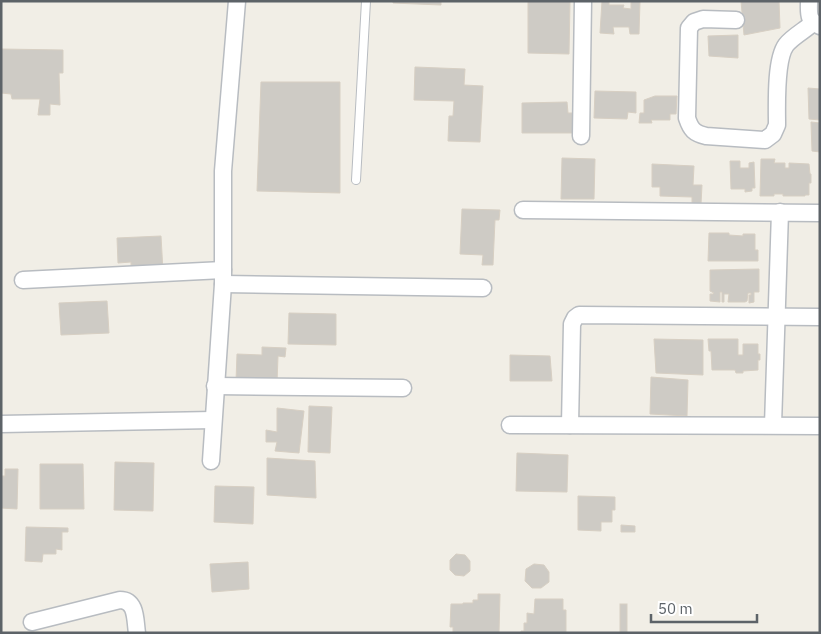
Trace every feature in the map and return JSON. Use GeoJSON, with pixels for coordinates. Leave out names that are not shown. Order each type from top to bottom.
{"type":"FeatureCollection","features":[{"type":"Feature","properties":{"kind":"street"},"geometry":{"type":"LineString","coordinates":[[211,461],[223,277],[223,171],[237,1]]}},
{"type":"Feature","properties":{"kind":"street"},"geometry":{"type":"LineString","coordinates":[[581,136],[583,1]]}},
{"type":"Feature","properties":{"kind":"street"},"geometry":{"type":"LineString","coordinates":[[736,20],[704,19],[694,22],[689,28],[687,118],[690,128],[697,134],[765,140],[773,134],[777,125],[779,65],[782,52],[788,43],[816,25],[809,17],[809,1]]}},
{"type":"Feature","properties":{"kind":"street"},"geometry":{"type":"LineString","coordinates":[[523,210],[820,213]]}},
{"type":"Feature","properties":{"kind":"street"},"geometry":{"type":"LineString","coordinates":[[773,426],[780,212]]}},
{"type":"Feature","properties":{"kind":"street"},"geometry":{"type":"LineString","coordinates":[[24,280],[223,277],[483,288]]}},
{"type":"Feature","properties":{"kind":"street"},"geometry":{"type":"LineString","coordinates":[[570,425],[572,324],[579,315],[820,317]]}},
{"type":"Feature","properties":{"kind":"street"},"geometry":{"type":"LineString","coordinates":[[215,386],[403,388]]}},
{"type":"Feature","properties":{"kind":"street"},"geometry":{"type":"LineString","coordinates":[[1,424],[213,420]]}},
{"type":"Feature","properties":{"kind":"street"},"geometry":{"type":"LineString","coordinates":[[510,424],[820,426]]}},
{"type":"Feature","properties":{"kind":"street"},"geometry":{"type":"LineString","coordinates":[[32,622],[125,600],[133,608],[137,633]]}},
{"type":"Feature","properties":{"kind":"lane"},"geometry":{"type":"LineString","coordinates":[[356,180],[366,1]]}},
{"type":"Feature","properties":{"kind":"building"},"geometry":{"type":"Polygon","coordinates":[[[393,1],[441,1],[441,5],[393,3],[393,1]]]}},
{"type":"Feature","properties":{"kind":"building"},"geometry":{"type":"Polygon","coordinates":[[[528,1],[570,1],[569,54],[528,53],[528,1]]]}},
{"type":"Feature","properties":{"kind":"building"},"geometry":{"type":"Polygon","coordinates":[[[602,1],[609,1],[609,5],[624,5],[623,8],[631,9],[631,1],[640,1],[639,34],[630,34],[629,27],[613,27],[614,34],[600,33],[602,1]]]}},
{"type":"Feature","properties":{"kind":"building"},"geometry":{"type":"Polygon","coordinates":[[[741,1],[779,1],[780,28],[744,35],[741,1]]]}},
{"type":"Feature","properties":{"kind":"building"},"geometry":{"type":"Polygon","coordinates":[[[738,35],[738,58],[709,56],[708,36],[738,35]]]}},
{"type":"Feature","properties":{"kind":"building"},"geometry":{"type":"Polygon","coordinates":[[[1,49],[63,50],[63,73],[59,73],[60,105],[50,104],[50,115],[38,115],[40,99],[12,99],[11,94],[1,93],[1,49]]]}},
{"type":"Feature","properties":{"kind":"building"},"geometry":{"type":"Polygon","coordinates":[[[415,67],[465,69],[464,85],[483,86],[480,142],[448,141],[449,116],[453,116],[454,101],[414,100],[415,67]]]}},
{"type":"Feature","properties":{"kind":"building"},"geometry":{"type":"Polygon","coordinates":[[[261,82],[340,82],[340,193],[257,191],[261,82]]]}},
{"type":"Feature","properties":{"kind":"building"},"geometry":{"type":"Polygon","coordinates":[[[808,88],[820,89],[820,120],[809,119],[808,88]]]}},
{"type":"Feature","properties":{"kind":"building"},"geometry":{"type":"Polygon","coordinates":[[[595,91],[636,92],[636,113],[628,112],[627,119],[594,118],[595,91]]]}},
{"type":"Feature","properties":{"kind":"building"},"geometry":{"type":"Polygon","coordinates":[[[655,96],[677,96],[676,114],[670,114],[670,120],[651,120],[652,123],[639,123],[640,113],[644,113],[644,100],[655,96]]]}},
{"type":"Feature","properties":{"kind":"building"},"geometry":{"type":"Polygon","coordinates":[[[567,102],[568,113],[573,113],[573,133],[522,133],[522,103],[567,102]]]}},
{"type":"Feature","properties":{"kind":"building"},"geometry":{"type":"Polygon","coordinates":[[[811,122],[820,123],[820,152],[812,151],[811,122]]]}},
{"type":"Feature","properties":{"kind":"building"},"geometry":{"type":"Polygon","coordinates":[[[562,158],[595,159],[594,199],[561,199],[562,158]]]}},
{"type":"Feature","properties":{"kind":"building"},"geometry":{"type":"Polygon","coordinates":[[[761,159],[775,159],[774,163],[785,163],[785,168],[789,168],[789,163],[809,164],[811,183],[809,183],[809,195],[783,196],[783,194],[774,194],[774,196],[760,196],[761,159]]]}},
{"type":"Feature","properties":{"kind":"building"},"geometry":{"type":"Polygon","coordinates":[[[730,161],[740,161],[740,168],[749,168],[749,163],[754,162],[755,188],[752,188],[752,191],[745,192],[745,189],[731,189],[730,161]]]}},
{"type":"Feature","properties":{"kind":"building"},"geometry":{"type":"Polygon","coordinates":[[[652,164],[694,166],[693,185],[702,185],[701,204],[692,204],[692,197],[660,196],[660,187],[652,187],[652,164]]]}},
{"type":"Feature","properties":{"kind":"building"},"geometry":{"type":"Polygon","coordinates":[[[462,209],[500,210],[499,220],[495,220],[493,265],[482,265],[483,255],[460,254],[462,209]]]}},
{"type":"Feature","properties":{"kind":"building"},"geometry":{"type":"Polygon","coordinates":[[[709,233],[729,233],[729,235],[743,236],[743,234],[755,234],[755,250],[758,250],[758,261],[708,261],[709,233]]]}},
{"type":"Feature","properties":{"kind":"building"},"geometry":{"type":"Polygon","coordinates":[[[161,236],[163,271],[131,272],[131,262],[118,263],[117,238],[161,236]]]}},
{"type":"Feature","properties":{"kind":"building"},"geometry":{"type":"Polygon","coordinates":[[[759,269],[759,292],[754,292],[754,302],[749,303],[749,295],[751,293],[748,293],[747,301],[745,302],[728,302],[729,294],[724,294],[724,302],[722,302],[722,292],[720,292],[720,302],[710,301],[710,294],[714,293],[710,291],[710,270],[759,269]]]}},
{"type":"Feature","properties":{"kind":"building"},"geometry":{"type":"Polygon","coordinates":[[[107,301],[109,333],[61,335],[59,303],[107,301]]]}},
{"type":"Feature","properties":{"kind":"building"},"geometry":{"type":"Polygon","coordinates":[[[289,313],[336,314],[336,345],[288,344],[289,313]]]}},
{"type":"Feature","properties":{"kind":"building"},"geometry":{"type":"Polygon","coordinates":[[[654,339],[703,340],[703,375],[656,373],[654,339]]]}},
{"type":"Feature","properties":{"kind":"building"},"geometry":{"type":"Polygon","coordinates":[[[708,339],[738,339],[738,355],[743,355],[743,344],[758,344],[760,360],[758,360],[758,370],[736,373],[735,370],[712,370],[708,339]]]}},
{"type":"Feature","properties":{"kind":"building"},"geometry":{"type":"Polygon","coordinates":[[[262,347],[286,348],[285,357],[278,356],[277,383],[236,381],[237,354],[262,355],[262,347]]]}},
{"type":"Feature","properties":{"kind":"building"},"geometry":{"type":"Polygon","coordinates":[[[510,355],[550,356],[552,381],[510,381],[510,355]]]}},
{"type":"Feature","properties":{"kind":"building"},"geometry":{"type":"Polygon","coordinates":[[[651,377],[688,380],[687,416],[650,414],[651,377]]]}},
{"type":"Feature","properties":{"kind":"building"},"geometry":{"type":"Polygon","coordinates":[[[309,406],[332,407],[330,453],[308,452],[309,406]]]}},
{"type":"Feature","properties":{"kind":"building"},"geometry":{"type":"Polygon","coordinates":[[[277,408],[304,411],[299,453],[275,451],[277,442],[266,442],[266,430],[277,432],[277,408]]]}},
{"type":"Feature","properties":{"kind":"building"},"geometry":{"type":"Polygon","coordinates":[[[517,453],[568,455],[567,492],[516,491],[517,453]]]}},
{"type":"Feature","properties":{"kind":"building"},"geometry":{"type":"Polygon","coordinates":[[[267,458],[315,461],[316,498],[267,495],[267,458]]]}},
{"type":"Feature","properties":{"kind":"building"},"geometry":{"type":"Polygon","coordinates":[[[115,462],[154,463],[153,511],[114,510],[115,462]]]}},
{"type":"Feature","properties":{"kind":"building"},"geometry":{"type":"Polygon","coordinates":[[[40,464],[83,464],[84,509],[40,509],[40,464]]]}},
{"type":"Feature","properties":{"kind":"building"},"geometry":{"type":"Polygon","coordinates":[[[5,469],[18,469],[17,509],[1,508],[1,476],[5,476],[5,469]]]}},
{"type":"Feature","properties":{"kind":"building"},"geometry":{"type":"Polygon","coordinates":[[[215,486],[254,487],[253,524],[214,522],[215,486]]]}},
{"type":"Feature","properties":{"kind":"building"},"geometry":{"type":"Polygon","coordinates":[[[578,496],[615,497],[615,510],[612,510],[612,522],[601,522],[601,531],[578,530],[578,496]]]}},
{"type":"Feature","properties":{"kind":"building"},"geometry":{"type":"Polygon","coordinates":[[[621,525],[635,526],[635,532],[621,532],[621,525]]]}},
{"type":"Feature","properties":{"kind":"building"},"geometry":{"type":"Polygon","coordinates":[[[26,527],[68,528],[68,532],[62,532],[62,550],[56,549],[56,554],[43,554],[42,562],[25,561],[26,527]]]}},
{"type":"Feature","properties":{"kind":"building"},"geometry":{"type":"Polygon","coordinates":[[[456,554],[465,555],[470,561],[470,571],[464,576],[455,575],[450,570],[450,560],[456,554]]]}},
{"type":"Feature","properties":{"kind":"building"},"geometry":{"type":"Polygon","coordinates":[[[248,562],[249,589],[212,592],[210,564],[248,562]]]}},
{"type":"Feature","properties":{"kind":"building"},"geometry":{"type":"Polygon","coordinates":[[[534,564],[544,565],[549,572],[549,582],[541,588],[532,588],[525,581],[526,569],[534,564]]]}},
{"type":"Feature","properties":{"kind":"building"},"geometry":{"type":"Polygon","coordinates":[[[478,594],[500,594],[499,633],[453,633],[453,627],[450,627],[451,604],[473,603],[473,600],[478,600],[478,594]]]}},
{"type":"Feature","properties":{"kind":"building"},"geometry":{"type":"Polygon","coordinates":[[[535,599],[563,599],[563,610],[566,610],[566,633],[521,633],[521,631],[524,631],[524,623],[527,623],[527,613],[534,614],[535,599]]]}},
{"type":"Feature","properties":{"kind":"building"},"geometry":{"type":"Polygon","coordinates":[[[620,604],[627,604],[627,633],[620,633],[620,604]]]}}]}
